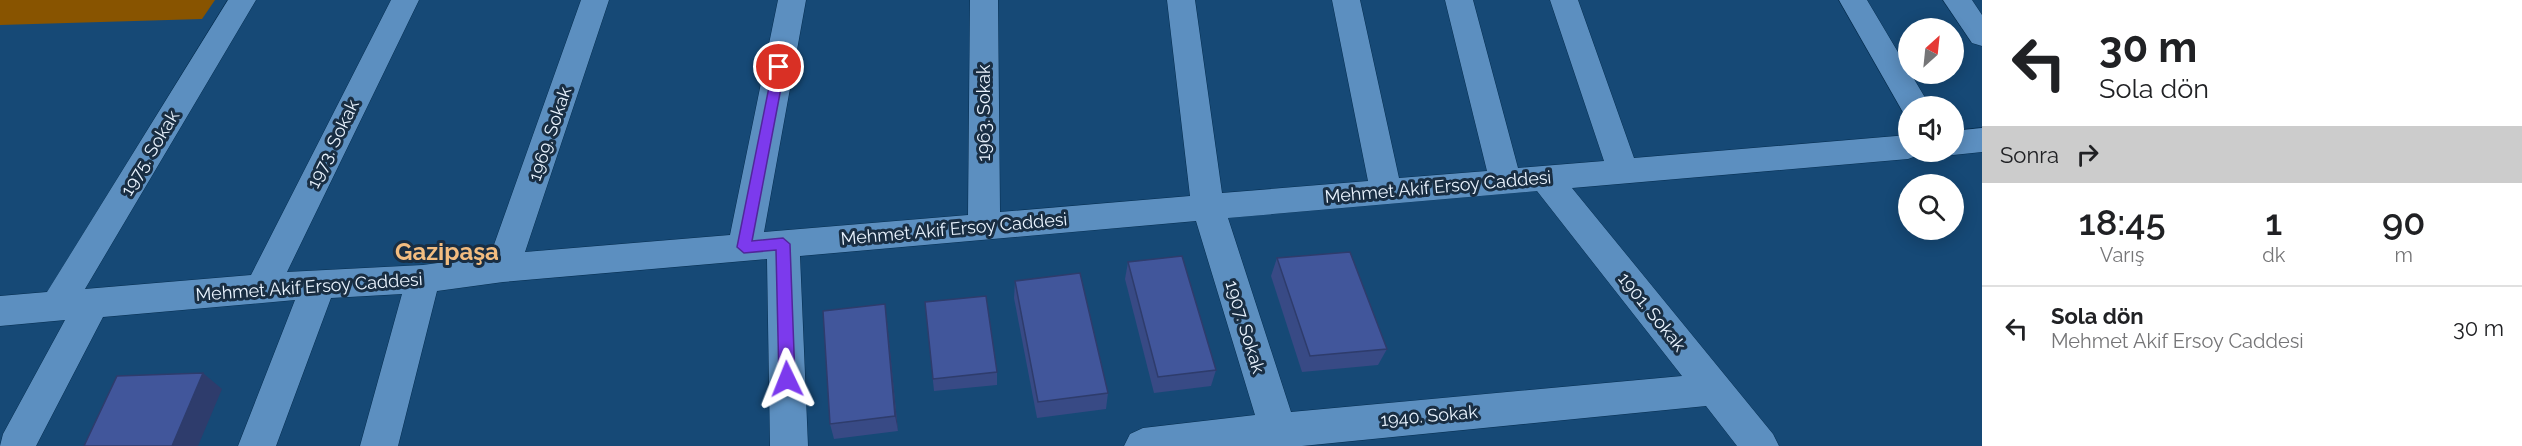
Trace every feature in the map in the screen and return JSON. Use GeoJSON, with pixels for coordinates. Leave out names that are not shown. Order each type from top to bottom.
{"type":"FeatureCollection","features":[{"type":"Feature","properties":{"kind":"street","name":"1975. Sokak"},"geometry":{"type":"LineString","coordinates":[[57,306],[242,0]]}},
{"type":"Feature","properties":{"kind":"street","name":"1973. Sokak"},"geometry":{"type":"LineString","coordinates":[[262,288],[405,0]]}},
{"type":"Feature","properties":{"kind":"street","name":"1969. Sokak"},"geometry":{"type":"LineString","coordinates":[[503,268],[595,0]]}},
{"type":"Feature","properties":{"kind":"street"},"geometry":{"type":"LineString","coordinates":[[744,247],[792,0]]}},
{"type":"Feature","properties":{"kind":"street","name":"1963. Sokak"},"geometry":{"type":"LineString","coordinates":[[984,0],[984,226]]}},
{"type":"Feature","properties":{"kind":"street","name":"1907. Sokak"},"geometry":{"type":"LineString","coordinates":[[1181,0],[1208,207],[1280,438]]}},
{"type":"Feature","properties":{"kind":"street"},"geometry":{"type":"LineString","coordinates":[[1346,0],[1386,192]]}},
{"type":"Feature","properties":{"kind":"street"},"geometry":{"type":"LineString","coordinates":[[1460,0],[1505,181]]}},
{"type":"Feature","properties":{"kind":"street"},"geometry":{"type":"LineString","coordinates":[[1564,0],[1623,171]]}},
{"type":"Feature","properties":{"kind":"street"},"geometry":{"type":"LineString","coordinates":[[1853,0],[1909,96]]}},
{"type":"Feature","properties":{"kind":"street"},"geometry":{"type":"LineString","coordinates":[[1957,0],[1982,36]]}},
{"type":"Feature","properties":{"kind":"street"},"geometry":{"type":"LineString","coordinates":[[1964,142],[1982,140]]}},
{"type":"Feature","properties":{"kind":"street","name":"Mehmet Akif Ersoy Caddesi"},"geometry":{"type":"LineString","coordinates":[[0,311],[262,288],[423,279],[503,268],[1898,148]]}},
{"type":"Feature","properties":{"kind":"street","name":"1901. Sokak"},"geometry":{"type":"LineString","coordinates":[[1545,178],[1760,446]]}},
{"type":"Feature","properties":{"kind":"street"},"geometry":{"type":"LineString","coordinates":[[783,244],[789,446]]}},
{"type":"Feature","properties":{"kind":"street"},"geometry":{"type":"LineString","coordinates":[[379,446],[423,279]]}},
{"type":"Feature","properties":{"kind":"street"},"geometry":{"type":"LineString","coordinates":[[257,446],[320,284]]}},
{"type":"Feature","properties":{"kind":"street"},"geometry":{"type":"LineString","coordinates":[[16,446],[93,303]]}},
{"type":"Feature","properties":{"kind":"street","name":"1940. Sokak"},"geometry":{"type":"LineString","coordinates":[[1143,446],[1280,438],[1714,389]]}},
{"type":"Feature","properties":{"kind":"shaded area"},"geometry":{"type":"Polygon","coordinates":[[[0,0],[215,0],[202,19],[0,25],[0,0]]]}},
{"type":"Feature","properties":{"kind":"building"},"geometry":{"type":"Polygon","coordinates":[[[1350,252],[1387,349],[1310,356],[1277,258],[1350,252]]]}},
{"type":"Feature","properties":{"kind":"building"},"geometry":{"type":"Polygon","coordinates":[[[1182,256],[1216,370],[1158,377],[1128,262],[1182,256]]]}},
{"type":"Feature","properties":{"kind":"building"},"geometry":{"type":"Polygon","coordinates":[[[1080,273],[1108,393],[1038,402],[1015,281],[1080,273]]]}},
{"type":"Feature","properties":{"kind":"building"},"geometry":{"type":"Polygon","coordinates":[[[986,296],[997,372],[933,379],[925,302],[986,296]]]}},
{"type":"Feature","properties":{"kind":"building"},"geometry":{"type":"Polygon","coordinates":[[[885,304],[895,416],[830,424],[823,311],[885,304]]]}},
{"type":"Feature","properties":{"kind":"building"},"geometry":{"type":"Polygon","coordinates":[[[203,373],[172,446],[84,446],[117,376],[203,373]]]}},
{"type":"Feature","properties":{"kind":"district","name":"Gazipaşa"},"geometry":{"type":"Point","coordinates":[447,252]}},
{"type":"Feature","properties":{"kind":"route"},"geometry":{"type":"LineString","coordinates":[[779,67],[744,247],[783,244],[787,379]]}}]}
